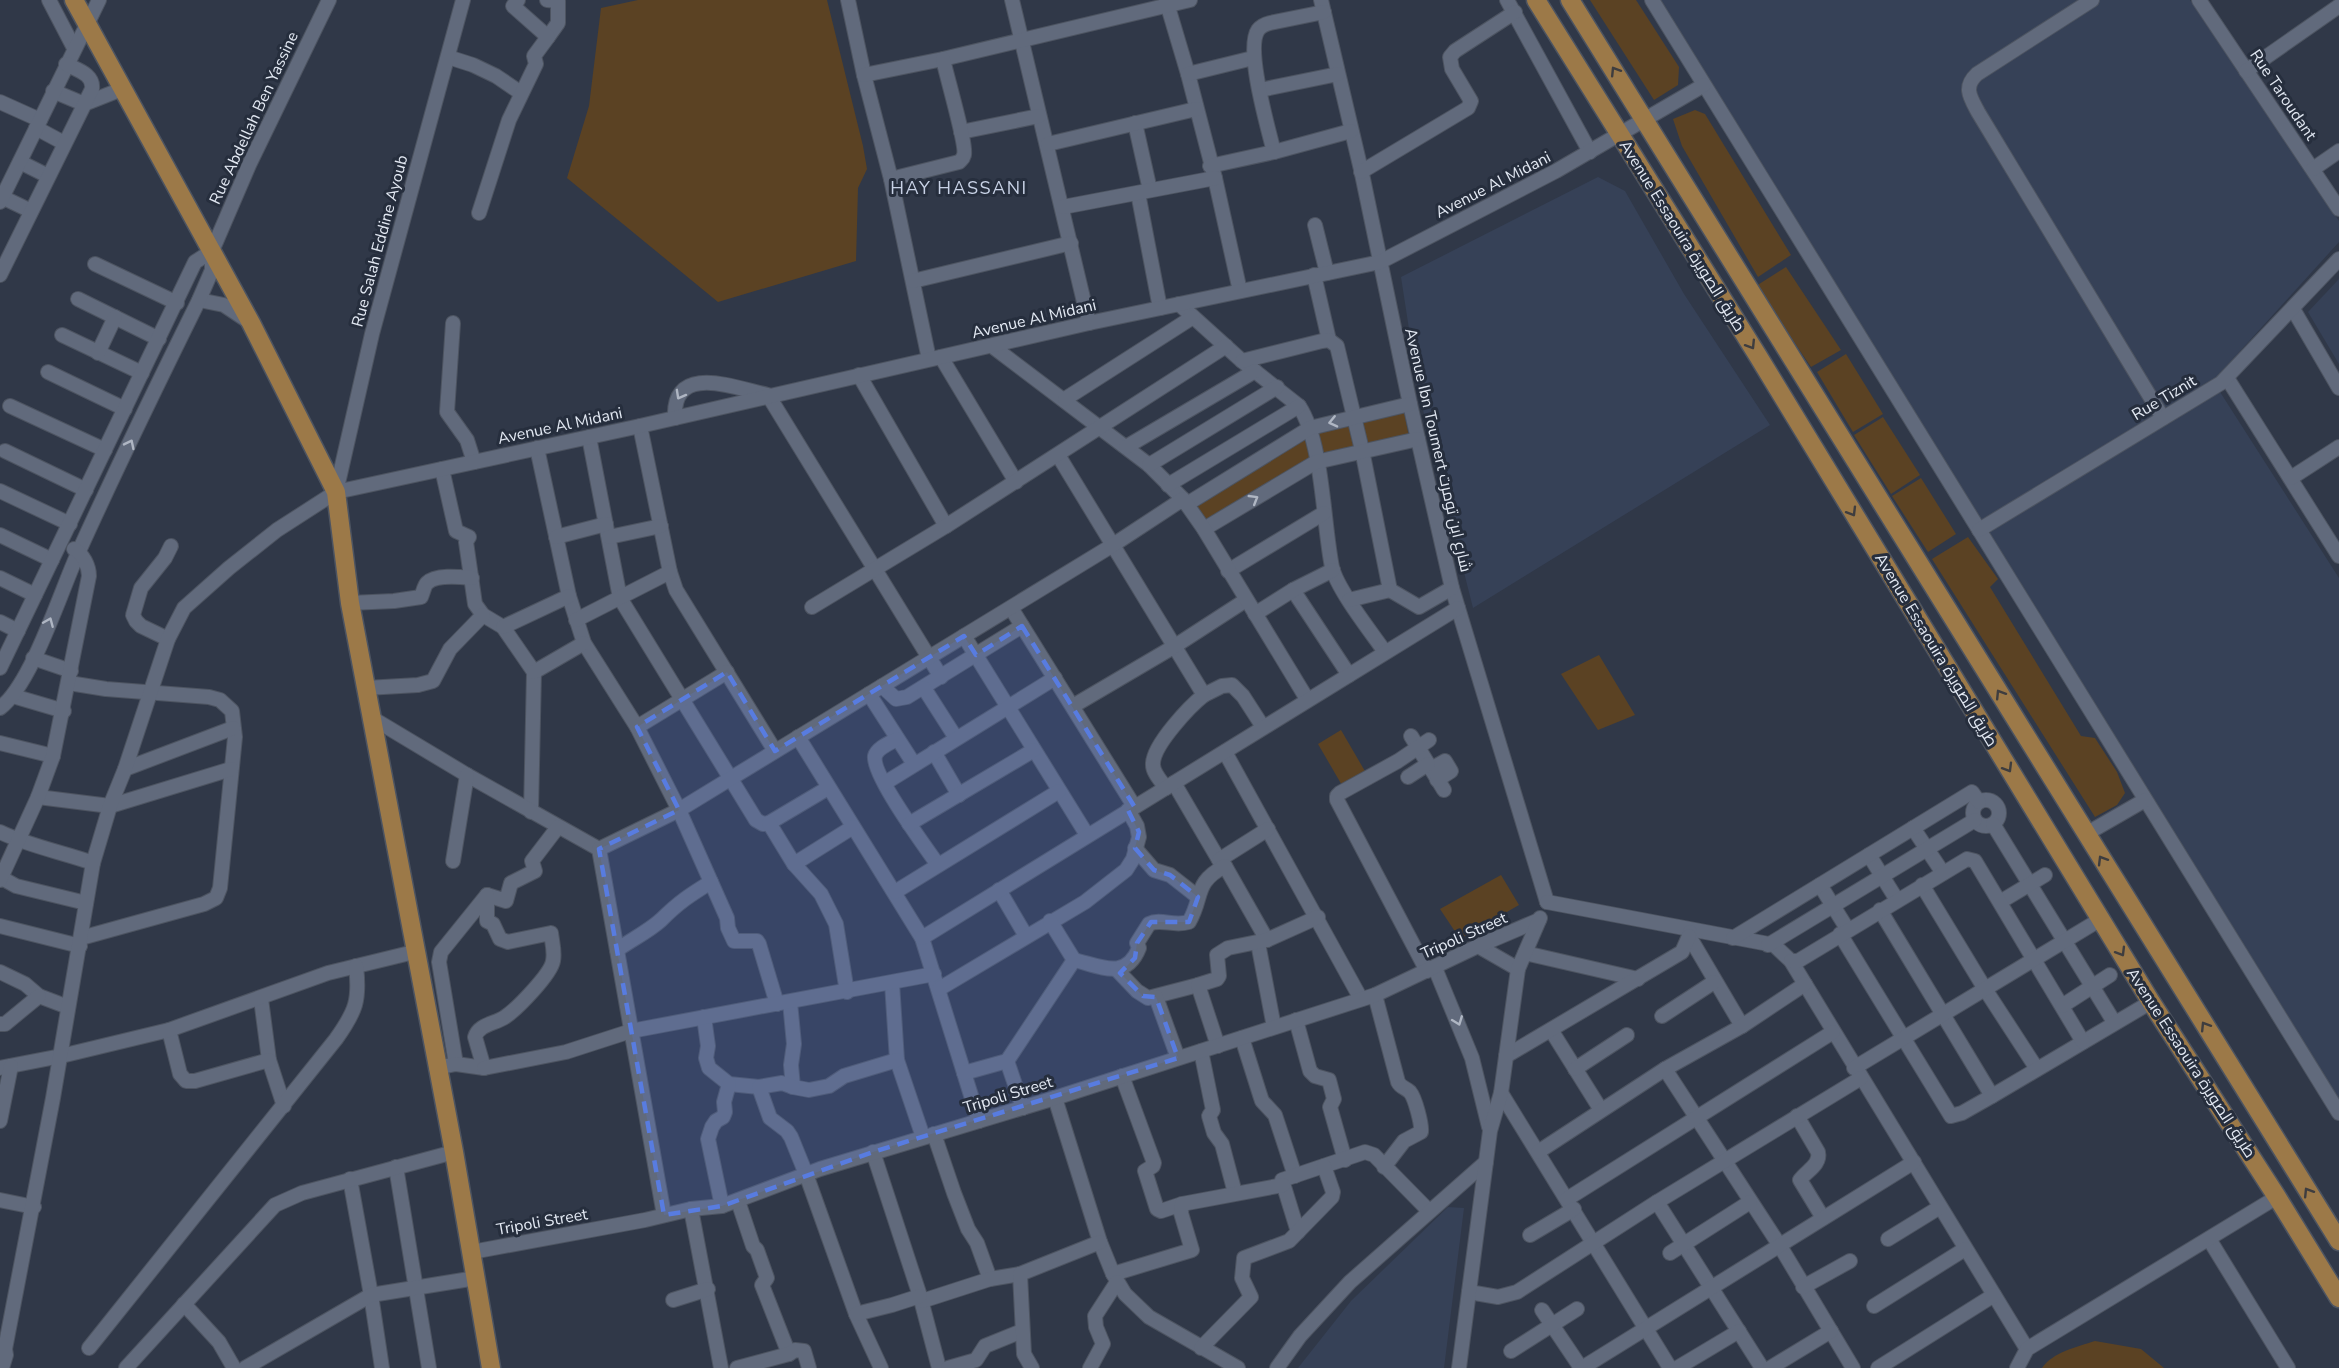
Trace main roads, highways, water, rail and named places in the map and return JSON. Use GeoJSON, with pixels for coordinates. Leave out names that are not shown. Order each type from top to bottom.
{"type":"FeatureCollection","features":[{"type":"Feature","properties":{"kind":"main road"},"geometry":{"type":"LineString","coordinates":[[74,0],[212,251],[336,492],[350,603],[414,952],[454,1152],[491,1368]]}},
{"type":"Feature","properties":{"kind":"main road","name":"Avenue Essaouira طريق الصويرة"},"geometry":{"type":"LineString","coordinates":[[1536,0],[1764,366],[2151,1002],[2277,1197],[2339,1298]]}},
{"type":"Feature","properties":{"kind":"main road","name":"Avenue Essaouira طريق الصويرة"},"geometry":{"type":"LineString","coordinates":[[1570,0],[2339,1241]]}},
{"type":"Feature","properties":{"kind":"district","name":"HAY HASSANI"},"geometry":{"type":"Point","coordinates":[959,188]}}]}
